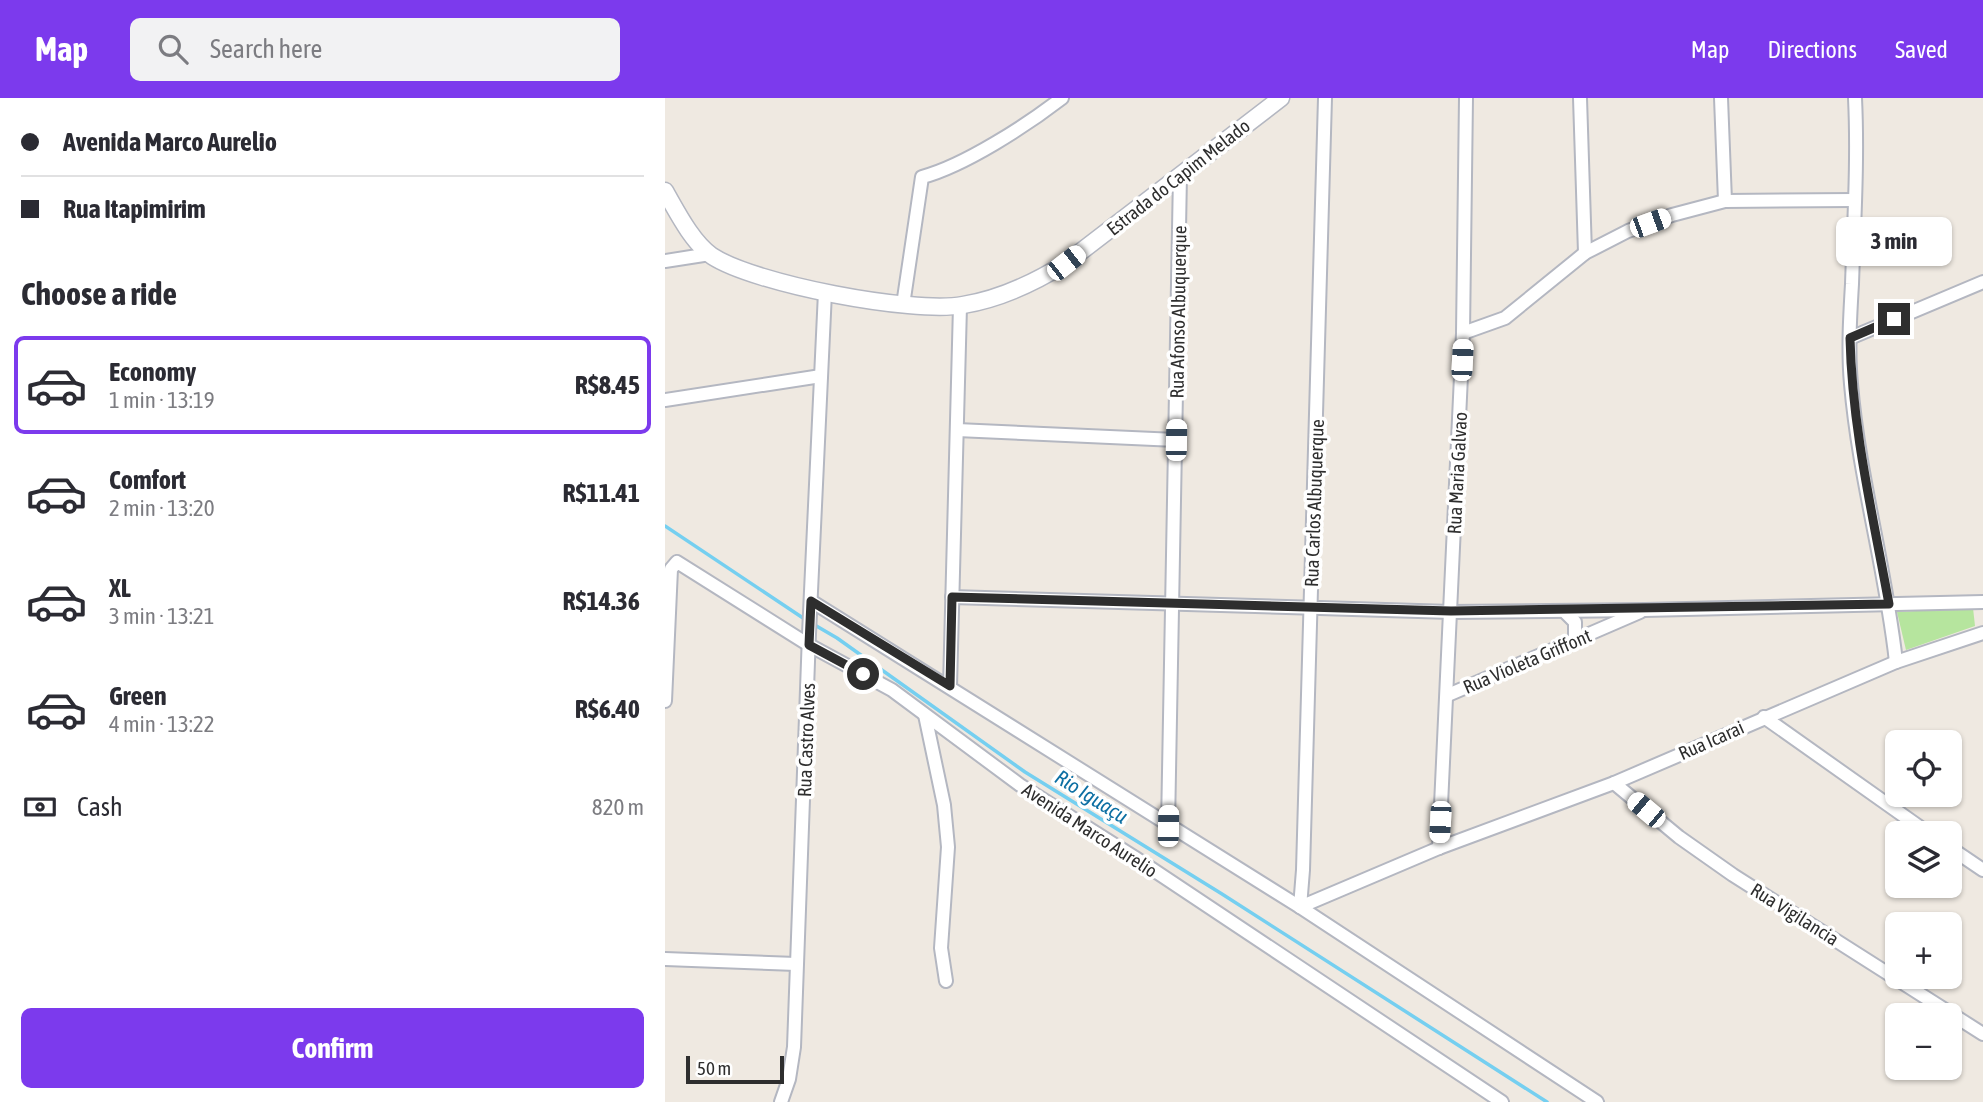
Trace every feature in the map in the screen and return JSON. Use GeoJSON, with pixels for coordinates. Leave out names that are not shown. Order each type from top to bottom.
{"type":"FeatureCollection","features":[{"type":"Feature","properties":{"kind":"street"},"geometry":{"type":"LineString","coordinates":[[904,305],[922,177],[950,168],[1062,98]]}},
{"type":"Feature","properties":{"kind":"street","name":"Estrada do Capim Melado"},"geometry":{"type":"LineString","coordinates":[[665,191],[709,254],[731,267],[825,292],[904,305],[960,306],[988,300],[1040,279],[1066,263],[1281,98]]}},
{"type":"Feature","properties":{"kind":"street","name":"Rua Carlos Albuquerque"},"geometry":{"type":"LineString","coordinates":[[1300,907],[1325,98]]}},
{"type":"Feature","properties":{"kind":"street","name":"Rua Maria Galvao"},"geometry":{"type":"LineString","coordinates":[[1439,848],[1463,333],[1466,98]]}},
{"type":"Feature","properties":{"kind":"street"},"geometry":{"type":"LineString","coordinates":[[1580,98],[1585,253]]}},
{"type":"Feature","properties":{"kind":"street"},"geometry":{"type":"LineString","coordinates":[[1721,98],[1725,201]]}},
{"type":"Feature","properties":{"kind":"street"},"geometry":{"type":"LineString","coordinates":[[1855,98],[1851,382],[1856,432],[1889,604],[1896,662]]}},
{"type":"Feature","properties":{"kind":"street","name":"Rua Afonso Albuquerque"},"geometry":{"type":"LineString","coordinates":[[1168,826],[1180,175]]}},
{"type":"Feature","properties":{"kind":"street"},"geometry":{"type":"LineString","coordinates":[[1463,333],[1505,318],[1585,253],[1628,231],[1672,215],[1725,201],[1855,200]]}},
{"type":"Feature","properties":{"kind":"street"},"geometry":{"type":"LineString","coordinates":[[665,261],[709,254]]}},
{"type":"Feature","properties":{"kind":"street"},"geometry":{"type":"LineString","coordinates":[[1850,338],[1983,282]]}},
{"type":"Feature","properties":{"kind":"street","name":"Rua Castro Alves"},"geometry":{"type":"LineString","coordinates":[[781,1102],[789,1080],[795,1047],[796,964],[825,292]]}},
{"type":"Feature","properties":{"kind":"street"},"geometry":{"type":"LineString","coordinates":[[950,686],[960,306]]}},
{"type":"Feature","properties":{"kind":"street"},"geometry":{"type":"LineString","coordinates":[[665,400],[821,376]]}},
{"type":"Feature","properties":{"kind":"street"},"geometry":{"type":"LineString","coordinates":[[957,430],[1176,440]]}},
{"type":"Feature","properties":{"kind":"street","name":"Avenida Marco Aurelio"},"geometry":{"type":"LineString","coordinates":[[665,685],[671,569],[677,562],[892,690],[1020,785],[1134,857],[1501,1102]]}},
{"type":"Feature","properties":{"kind":"street"},"geometry":{"type":"LineString","coordinates":[[952,597],[1451,611],[1645,610],[1983,602]]}},
{"type":"Feature","properties":{"kind":"street"},"geometry":{"type":"LineString","coordinates":[[811,605],[950,686],[1300,907],[1597,1102]]}},
{"type":"Feature","properties":{"kind":"street","name":"Rua Violeta Griffont"},"geometry":{"type":"LineString","coordinates":[[1448,695],[1645,610]]}},
{"type":"Feature","properties":{"kind":"street"},"geometry":{"type":"LineString","coordinates":[[1565,611],[1575,622],[1575,640]]}},
{"type":"Feature","properties":{"kind":"street","name":"Rua Icarai"},"geometry":{"type":"LineString","coordinates":[[1300,907],[1439,848],[1614,783],[1896,662],[1983,633]]}},
{"type":"Feature","properties":{"kind":"street"},"geometry":{"type":"LineString","coordinates":[[665,685],[665,701]]}},
{"type":"Feature","properties":{"kind":"street"},"geometry":{"type":"LineString","coordinates":[[925,715],[944,805],[948,847],[941,948],[946,981]]}},
{"type":"Feature","properties":{"kind":"street"},"geometry":{"type":"LineString","coordinates":[[1764,717],[1911,821]]}},
{"type":"Feature","properties":{"kind":"street","name":"Rua Vigilancia"},"geometry":{"type":"LineString","coordinates":[[1614,783],[1679,837],[1722,867],[1983,1034]]}},
{"type":"Feature","properties":{"kind":"street"},"geometry":{"type":"LineString","coordinates":[[1962,856],[1983,870]]}},
{"type":"Feature","properties":{"kind":"street"},"geometry":{"type":"LineString","coordinates":[[665,959],[796,964]]}},
{"type":"Feature","properties":{"kind":"green space"},"geometry":{"type":"Polygon","coordinates":[[[1973,608],[1975,626],[1906,650],[1897,612],[1973,608]]]}},
{"type":"Feature","properties":{"kind":"waterway","name":"Rio Iguaçu"},"geometry":{"type":"LineString","coordinates":[[665,526],[806,620]]}},
{"type":"Feature","properties":{"kind":"waterway","name":"Rio Iguaçu"},"geometry":{"type":"LineString","coordinates":[[813,624],[837,638],[1025,772],[1222,894],[1547,1102]]}},
{"type":"Feature","properties":{"kind":"route"},"geometry":{"type":"LineString","coordinates":[[863,674],[809,645],[811,601],[950,686],[952,597],[1451,611],[1645,610],[1889,604],[1856,432],[1850,338],[1894,319]]}}]}
